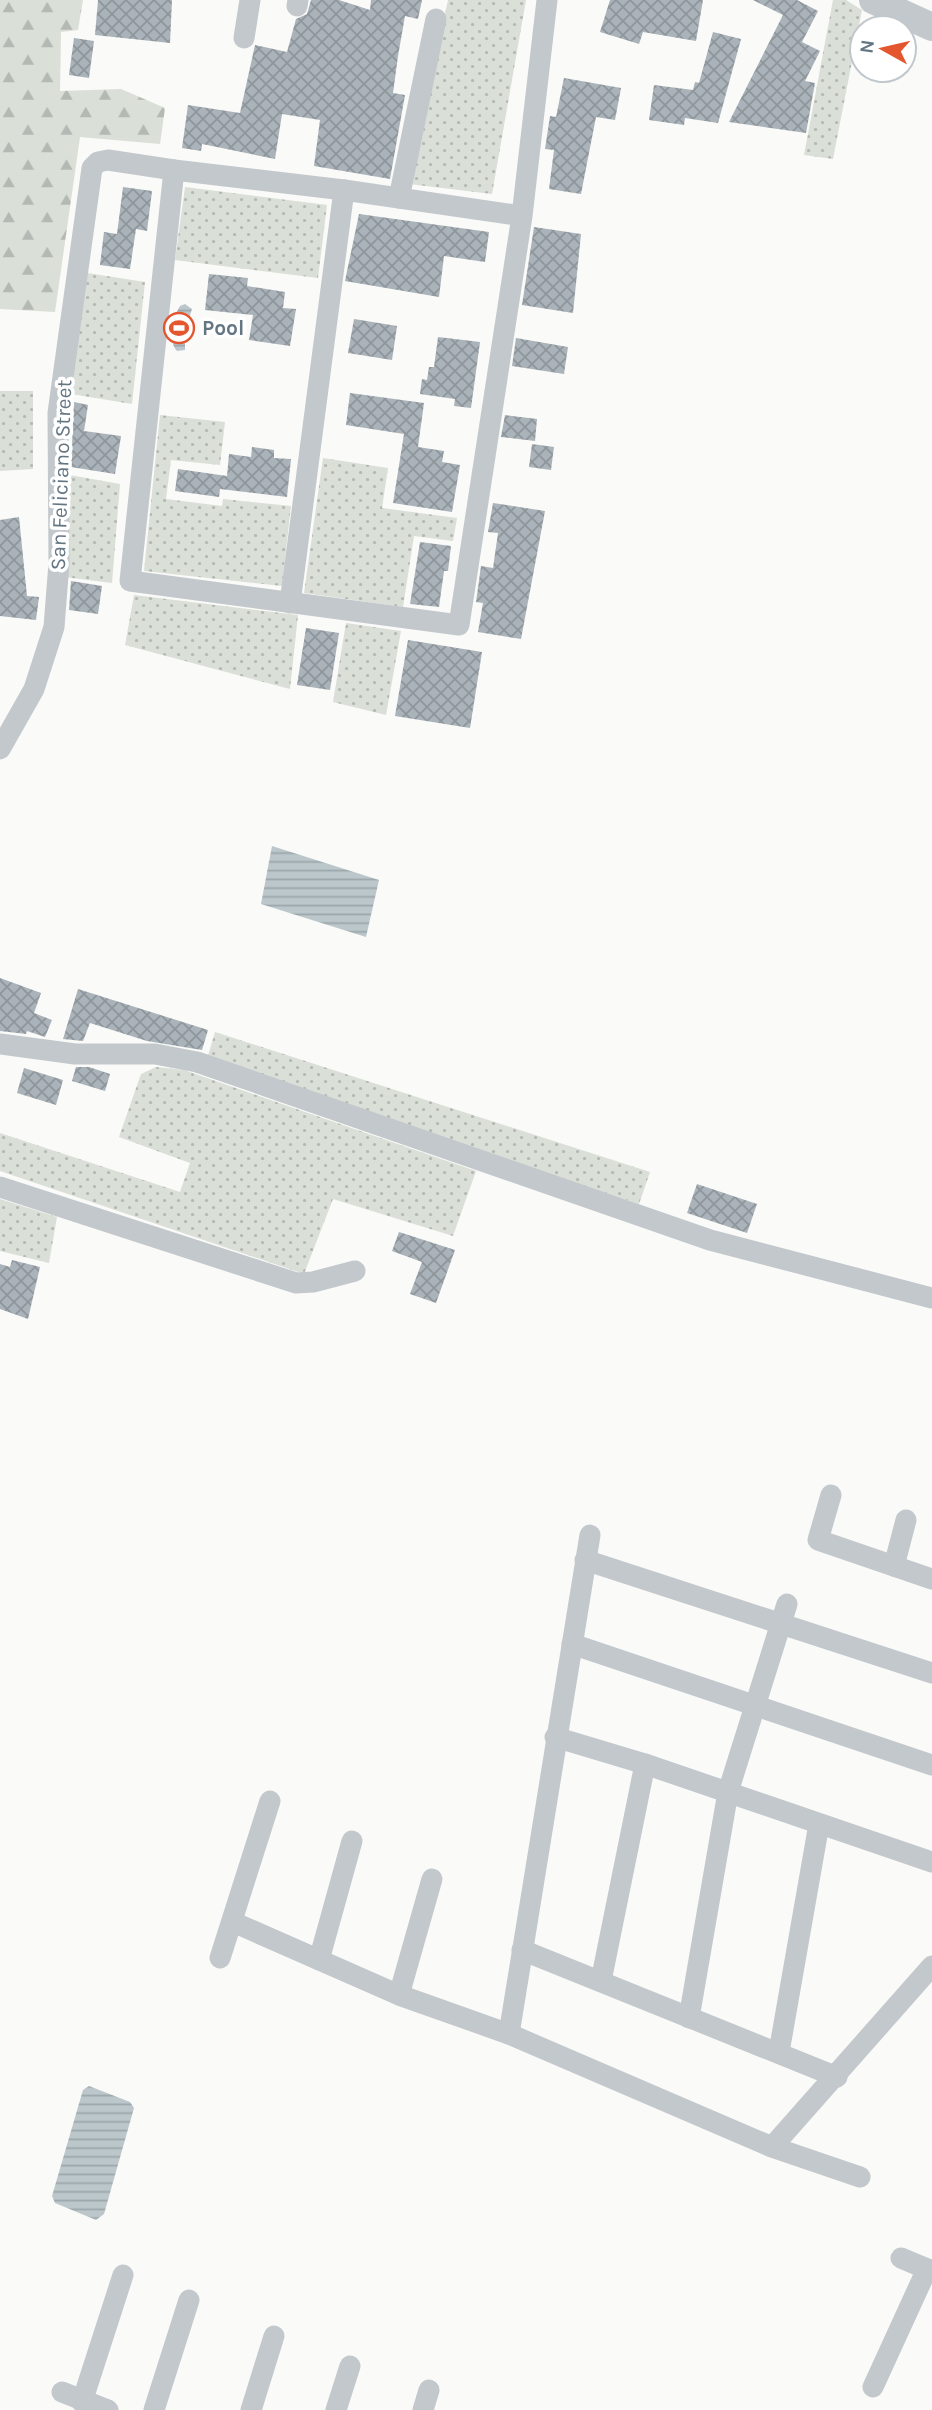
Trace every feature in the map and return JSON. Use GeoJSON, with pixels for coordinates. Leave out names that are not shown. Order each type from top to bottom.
{"type":"FeatureCollection","features":[{"type":"Feature","properties":{"kind":"street"},"geometry":{"type":"LineString","coordinates":[[244,38],[250,0]]}},
{"type":"Feature","properties":{"kind":"street"},"geometry":{"type":"LineString","coordinates":[[522,216],[344,190],[174,170],[130,581],[459,625],[522,216],[547,0]]}},
{"type":"Feature","properties":{"kind":"street"},"geometry":{"type":"LineString","coordinates":[[873,0],[932,27]]}},
{"type":"Feature","properties":{"kind":"street"},"geometry":{"type":"LineString","coordinates":[[399,198],[436,19]]}},
{"type":"Feature","properties":{"kind":"street","name":"San Feliciano Street"},"geometry":{"type":"LineString","coordinates":[[0,748],[34,689],[54,627],[59,563],[58,413],[89,177],[98,162],[108,160],[174,170]]}},
{"type":"Feature","properties":{"kind":"street"},"geometry":{"type":"LineString","coordinates":[[289,603],[344,190]]}},
{"type":"Feature","properties":{"kind":"street"},"geometry":{"type":"LineString","coordinates":[[0,1044],[75,1054],[155,1054],[197,1062],[710,1240],[932,1298]]}},
{"type":"Feature","properties":{"kind":"street"},"geometry":{"type":"LineString","coordinates":[[0,1186],[296,1283],[313,1282],[355,1271]]}},
{"type":"Feature","properties":{"kind":"street"},"geometry":{"type":"LineString","coordinates":[[831,1495],[818,1540],[932,1579]]}},
{"type":"Feature","properties":{"kind":"street"},"geometry":{"type":"LineString","coordinates":[[894,1566],[906,1520]]}},
{"type":"Feature","properties":{"kind":"street"},"geometry":{"type":"LineString","coordinates":[[509,2034],[555,1737],[590,1535]]}},
{"type":"Feature","properties":{"kind":"street"},"geometry":{"type":"LineString","coordinates":[[585,1560],[784,1614],[932,1673]]}},
{"type":"Feature","properties":{"kind":"street"},"geometry":{"type":"LineString","coordinates":[[689,2018],[729,1792],[753,1707],[784,1614]]}},
{"type":"Feature","properties":{"kind":"street"},"geometry":{"type":"LineString","coordinates":[[572,1644],[932,1765]]}},
{"type":"Feature","properties":{"kind":"street"},"geometry":{"type":"LineString","coordinates":[[555,1737],[645,1763],[932,1862]]}},
{"type":"Feature","properties":{"kind":"street"},"geometry":{"type":"LineString","coordinates":[[601,1981],[645,1763]]}},
{"type":"Feature","properties":{"kind":"street"},"geometry":{"type":"LineString","coordinates":[[220,1958],[270,1801]]}},
{"type":"Feature","properties":{"kind":"street"},"geometry":{"type":"LineString","coordinates":[[779,2052],[819,1824]]}},
{"type":"Feature","properties":{"kind":"street"},"geometry":{"type":"LineString","coordinates":[[319,1960],[352,1841]]}},
{"type":"Feature","properties":{"kind":"street"},"geometry":{"type":"LineString","coordinates":[[399,1995],[432,1879]]}},
{"type":"Feature","properties":{"kind":"street"},"geometry":{"type":"LineString","coordinates":[[233,1922],[399,1995],[509,2034],[772,2147],[859,2177]]}},
{"type":"Feature","properties":{"kind":"street"},"geometry":{"type":"LineString","coordinates":[[522,1950],[837,2077]]}},
{"type":"Feature","properties":{"kind":"street"},"geometry":{"type":"LineString","coordinates":[[772,2147],[837,2077],[932,1966]]}},
{"type":"Feature","properties":{"kind":"street"},"geometry":{"type":"LineString","coordinates":[[873,2387],[930,2270],[901,2258]]}},
{"type":"Feature","properties":{"kind":"street"},"geometry":{"type":"LineString","coordinates":[[82,2402],[123,2275]]}},
{"type":"Feature","properties":{"kind":"street"},"geometry":{"type":"LineString","coordinates":[[154,2410],[189,2300]]}},
{"type":"Feature","properties":{"kind":"street"},"geometry":{"type":"LineString","coordinates":[[251,2410],[274,2336]]}},
{"type":"Feature","properties":{"kind":"street"},"geometry":{"type":"LineString","coordinates":[[336,2410],[350,2365]]}},
{"type":"Feature","properties":{"kind":"street"},"geometry":{"type":"LineString","coordinates":[[62,2392],[108,2410]]}},
{"type":"Feature","properties":{"kind":"green space"},"geometry":{"type":"Polygon","coordinates":[[[0,0],[83,0],[78,30],[61,32],[60,91],[121,89],[165,108],[160,144],[80,137],[55,312],[0,309],[0,0]]]}},
{"type":"Feature","properties":{"kind":"green space"},"geometry":{"type":"Polygon","coordinates":[[[448,0],[526,0],[492,194],[409,184],[448,0]]]}},
{"type":"Feature","properties":{"kind":"green space"},"geometry":{"type":"Polygon","coordinates":[[[833,0],[846,0],[862,10],[861,14],[848,14],[848,82],[833,159],[804,155],[833,0]]]}},
{"type":"Feature","properties":{"kind":"green space"},"geometry":{"type":"Polygon","coordinates":[[[185,187],[327,205],[318,278],[175,260],[185,187]]]}},
{"type":"Feature","properties":{"kind":"green space"},"geometry":{"type":"Polygon","coordinates":[[[81,272],[145,282],[132,404],[65,393],[81,272]]]}},
{"type":"Feature","properties":{"kind":"green space"},"geometry":{"type":"Polygon","coordinates":[[[0,391],[33,391],[33,469],[0,471],[0,391]]]}},
{"type":"Feature","properties":{"kind":"green space"},"geometry":{"type":"Polygon","coordinates":[[[160,415],[225,422],[220,465],[171,460],[166,499],[222,506],[223,499],[291,506],[282,586],[144,571],[160,415]]]}},
{"type":"Feature","properties":{"kind":"green space"},"geometry":{"type":"Polygon","coordinates":[[[323,458],[388,468],[382,508],[457,518],[453,541],[414,536],[403,607],[304,593],[323,458]]]}},
{"type":"Feature","properties":{"kind":"green space"},"geometry":{"type":"Polygon","coordinates":[[[64,474],[120,484],[112,583],[64,577],[64,474]]]}},
{"type":"Feature","properties":{"kind":"green space"},"geometry":{"type":"Polygon","coordinates":[[[134,595],[298,615],[290,689],[125,645],[134,595]]]}},
{"type":"Feature","properties":{"kind":"green space"},"geometry":{"type":"Polygon","coordinates":[[[346,623],[401,631],[386,715],[333,702],[346,623]]]}},
{"type":"Feature","properties":{"kind":"green space"},"geometry":{"type":"Polygon","coordinates":[[[215,1032],[650,1172],[639,1204],[207,1059],[215,1032]]]}},
{"type":"Feature","properties":{"kind":"green space"},"geometry":{"type":"Polygon","coordinates":[[[156,1067],[184,1070],[476,1171],[453,1236],[333,1199],[304,1274],[0,1171],[0,1133],[180,1192],[190,1163],[119,1137],[141,1074],[156,1067]]]}},
{"type":"Feature","properties":{"kind":"green space"},"geometry":{"type":"Polygon","coordinates":[[[0,1199],[57,1217],[49,1263],[0,1251],[0,1199]]]}},
{"type":"Feature","properties":{"kind":"shaded area","name":"Pool"},"geometry":{"type":"Polygon","coordinates":[[[185,304],[192,309],[185,331],[185,350],[177,351],[172,341],[173,323],[180,306],[185,304]]]}},
{"type":"Feature","properties":{"kind":"shaded area"},"geometry":{"type":"Polygon","coordinates":[[[272,846],[379,880],[366,937],[261,904],[272,846]]]}},
{"type":"Feature","properties":{"kind":"shaded area"},"geometry":{"type":"Polygon","coordinates":[[[89,2086],[130,2102],[134,2108],[104,2214],[96,2220],[55,2203],[52,2196],[83,2090],[89,2086]]]}},
{"type":"Feature","properties":{"kind":"building"},"geometry":{"type":"Polygon","coordinates":[[[98,0],[172,0],[170,43],[95,35],[98,0]]]}},
{"type":"Feature","properties":{"kind":"building"},"geometry":{"type":"Polygon","coordinates":[[[311,0],[339,0],[370,10],[371,0],[422,0],[418,19],[405,16],[393,93],[405,95],[390,179],[314,166],[320,120],[282,114],[275,159],[202,144],[201,151],[182,148],[188,105],[240,113],[255,45],[287,52],[296,19],[307,14],[311,0]]]}},
{"type":"Feature","properties":{"kind":"building"},"geometry":{"type":"Polygon","coordinates":[[[610,0],[703,0],[696,41],[643,32],[639,44],[600,32],[610,0]]]}},
{"type":"Feature","properties":{"kind":"building"},"geometry":{"type":"Polygon","coordinates":[[[753,0],[797,0],[818,11],[802,42],[820,51],[805,81],[815,83],[806,133],[729,122],[783,15],[753,0]]]}},
{"type":"Feature","properties":{"kind":"building"},"geometry":{"type":"Polygon","coordinates":[[[713,32],[741,39],[718,123],[685,118],[684,125],[649,120],[654,85],[693,90],[695,82],[699,83],[713,32]]]}},
{"type":"Feature","properties":{"kind":"building"},"geometry":{"type":"Polygon","coordinates":[[[74,38],[94,41],[89,78],[69,75],[74,38]]]}},
{"type":"Feature","properties":{"kind":"building"},"geometry":{"type":"Polygon","coordinates":[[[564,78],[621,88],[615,120],[596,117],[581,194],[549,189],[554,150],[545,149],[550,116],[556,117],[564,78]]]}},
{"type":"Feature","properties":{"kind":"building"},"geometry":{"type":"Polygon","coordinates":[[[123,187],[152,191],[147,231],[136,229],[130,269],[100,265],[104,232],[117,234],[123,187]]]}},
{"type":"Feature","properties":{"kind":"building"},"geometry":{"type":"Polygon","coordinates":[[[359,214],[489,232],[485,262],[444,256],[439,297],[345,281],[359,214]]]}},
{"type":"Feature","properties":{"kind":"building"},"geometry":{"type":"Polygon","coordinates":[[[534,227],[581,234],[573,313],[522,305],[534,227]]]}},
{"type":"Feature","properties":{"kind":"building"},"geometry":{"type":"Polygon","coordinates":[[[209,274],[248,278],[247,286],[285,292],[283,308],[296,309],[290,346],[249,340],[253,315],[205,310],[209,274]]]}},
{"type":"Feature","properties":{"kind":"building"},"geometry":{"type":"Polygon","coordinates":[[[354,319],[397,326],[392,360],[348,353],[354,319]]]}},
{"type":"Feature","properties":{"kind":"building"},"geometry":{"type":"Polygon","coordinates":[[[438,337],[480,342],[471,408],[454,406],[455,399],[420,394],[422,379],[427,380],[429,367],[434,367],[438,337]]]}},
{"type":"Feature","properties":{"kind":"building"},"geometry":{"type":"Polygon","coordinates":[[[516,338],[568,347],[564,374],[512,366],[516,338]]]}},
{"type":"Feature","properties":{"kind":"building"},"geometry":{"type":"Polygon","coordinates":[[[350,393],[424,403],[418,447],[444,451],[442,462],[460,465],[452,512],[393,503],[404,434],[346,425],[350,393]]]}},
{"type":"Feature","properties":{"kind":"building"},"geometry":{"type":"Polygon","coordinates":[[[74,402],[88,405],[84,431],[121,436],[115,474],[71,467],[74,402]]]}},
{"type":"Feature","properties":{"kind":"building"},"geometry":{"type":"Polygon","coordinates":[[[505,415],[537,419],[535,441],[501,437],[505,415]]]}},
{"type":"Feature","properties":{"kind":"building"},"geometry":{"type":"Polygon","coordinates":[[[532,444],[554,447],[551,470],[529,467],[532,444]]]}},
{"type":"Feature","properties":{"kind":"building"},"geometry":{"type":"Polygon","coordinates":[[[252,447],[274,450],[274,458],[291,459],[287,497],[220,489],[219,497],[175,491],[178,469],[227,476],[229,454],[251,457],[252,447]]]}},
{"type":"Feature","properties":{"kind":"building"},"geometry":{"type":"Polygon","coordinates":[[[493,503],[545,511],[521,639],[478,632],[483,603],[476,602],[481,566],[493,568],[498,533],[488,532],[493,503]]]}},
{"type":"Feature","properties":{"kind":"building"},"geometry":{"type":"Polygon","coordinates":[[[19,517],[27,596],[39,597],[36,620],[0,616],[0,520],[19,517]]]}},
{"type":"Feature","properties":{"kind":"building"},"geometry":{"type":"Polygon","coordinates":[[[420,542],[451,546],[439,607],[410,604],[420,542]]]}},
{"type":"Feature","properties":{"kind":"building"},"geometry":{"type":"Polygon","coordinates":[[[71,581],[102,586],[98,614],[69,610],[71,581]]]}},
{"type":"Feature","properties":{"kind":"building"},"geometry":{"type":"Polygon","coordinates":[[[306,628],[339,633],[330,690],[297,685],[306,628]]]}},
{"type":"Feature","properties":{"kind":"building"},"geometry":{"type":"Polygon","coordinates":[[[408,640],[482,652],[470,728],[395,716],[408,640]]]}},
{"type":"Feature","properties":{"kind":"building"},"geometry":{"type":"Polygon","coordinates":[[[0,978],[41,993],[34,1013],[52,1020],[45,1037],[27,1031],[26,1034],[0,1031],[0,978]]]}},
{"type":"Feature","properties":{"kind":"building"},"geometry":{"type":"Polygon","coordinates":[[[78,989],[208,1030],[202,1050],[147,1041],[90,1023],[83,1041],[63,1039],[78,989]]]}},
{"type":"Feature","properties":{"kind":"building"},"geometry":{"type":"Polygon","coordinates":[[[76,1067],[89,1067],[110,1074],[105,1091],[72,1081],[76,1067]]]}},
{"type":"Feature","properties":{"kind":"building"},"geometry":{"type":"Polygon","coordinates":[[[24,1068],[63,1080],[56,1105],[17,1093],[24,1068]]]}},
{"type":"Feature","properties":{"kind":"building"},"geometry":{"type":"Polygon","coordinates":[[[697,1184],[757,1204],[747,1233],[687,1213],[697,1184]]]}},
{"type":"Feature","properties":{"kind":"building"},"geometry":{"type":"Polygon","coordinates":[[[399,1232],[455,1250],[436,1303],[410,1294],[422,1262],[392,1251],[399,1232]]]}},
{"type":"Feature","properties":{"kind":"building"},"geometry":{"type":"Polygon","coordinates":[[[12,1260],[40,1267],[28,1319],[0,1309],[0,1264],[10,1267],[12,1260]]]}},
{"type":"Feature","properties":{"kind":"place","name":"Pool"},"geometry":{"type":"Point","coordinates":[179,328]}}]}
